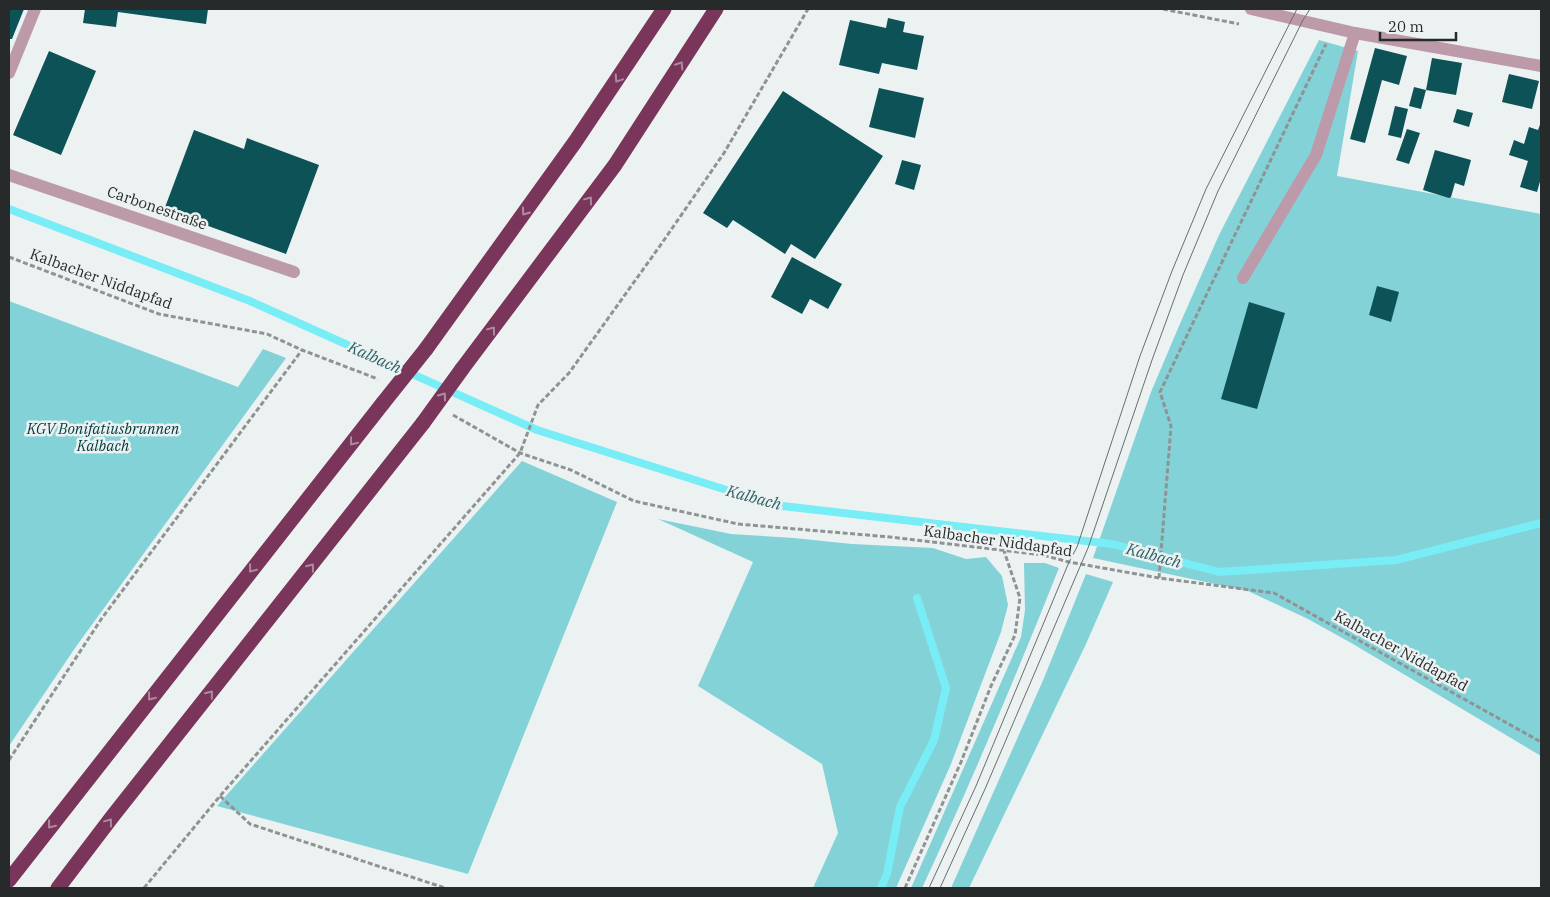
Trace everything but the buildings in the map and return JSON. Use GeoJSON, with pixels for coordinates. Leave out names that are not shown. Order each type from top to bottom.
{"type":"FeatureCollection","features":[{"type":"Feature","properties":{"kind":"highway"},"geometry":{"type":"LineString","coordinates":[[9,880],[426,349],[575,142],[664,9]]}},
{"type":"Feature","properties":{"kind":"highway"},"geometry":{"type":"LineString","coordinates":[[58,888],[423,423],[615,165],[716,9]]}},
{"type":"Feature","properties":{"kind":"street"},"geometry":{"type":"LineString","coordinates":[[9,73],[35,9]]}},
{"type":"Feature","properties":{"kind":"street"},"geometry":{"type":"LineString","coordinates":[[1251,9],[1355,33],[1541,66]]}},
{"type":"Feature","properties":{"kind":"street"},"geometry":{"type":"LineString","coordinates":[[1243,278],[1316,155],[1355,33]]}},
{"type":"Feature","properties":{"kind":"street","name":"Carbonestraße"},"geometry":{"type":"LineString","coordinates":[[9,175],[294,272]]}},
{"type":"Feature","properties":{"kind":"path"},"geometry":{"type":"LineString","coordinates":[[144,888],[220,796],[520,454],[538,405],[569,373],[724,153],[808,9]]}},
{"type":"Feature","properties":{"kind":"path"},"geometry":{"type":"LineString","coordinates":[[1163,9],[1241,24]]}},
{"type":"Feature","properties":{"kind":"path","name":"Kalbacher Niddapfad"},"geometry":{"type":"LineString","coordinates":[[9,257],[159,314],[267,334],[302,350],[102,618],[9,760]]}},
{"type":"Feature","properties":{"kind":"path","name":"Kalbacher Niddapfad"},"geometry":{"type":"LineString","coordinates":[[571,470],[634,501],[738,524],[890,537],[1044,555],[1069,562],[1159,578],[1274,593],[1541,742]]}},
{"type":"Feature","properties":{"kind":"path"},"geometry":{"type":"LineString","coordinates":[[1159,578],[1163,534]]}},
{"type":"Feature","properties":{"kind":"path"},"geometry":{"type":"LineString","coordinates":[[905,888],[962,762],[991,686],[1016,635],[1020,598],[1004,551]]}},
{"type":"Feature","properties":{"kind":"path"},"geometry":{"type":"LineString","coordinates":[[220,796],[250,824],[445,888]]}},
{"type":"Feature","properties":{"kind":"green space"},"geometry":{"type":"Polygon","coordinates":[[[1319,40],[1358,51],[1337,176],[1541,214],[1541,756],[1353,644],[1308,619],[1248,591],[1093,558],[1151,392],[1179,326],[1219,235],[1319,40]]]}},
{"type":"Feature","properties":{"kind":"green space","name":"KGV Bonifatiusbrunnen Kalbach"},"geometry":{"type":"Polygon","coordinates":[[[9,301],[238,387],[263,349],[286,358],[75,648],[9,746],[9,301]]]}},
{"type":"Feature","properties":{"kind":"green space"},"geometry":{"type":"Polygon","coordinates":[[[522,461],[617,502],[468,874],[217,806],[522,461]]]}},
{"type":"Feature","properties":{"kind":"green space"},"geometry":{"type":"Polygon","coordinates":[[[658,519],[731,534],[852,544],[933,548],[966,559],[986,557],[1002,576],[1008,605],[1001,632],[951,764],[896,888],[813,888],[838,833],[822,764],[698,686],[753,562],[658,519]]]}},
{"type":"Feature","properties":{"kind":"green space"},"geometry":{"type":"Polygon","coordinates":[[[1024,563],[1045,563],[1059,568],[993,729],[922,888],[911,888],[1021,637],[1025,610],[1024,563]]]}},
{"type":"Feature","properties":{"kind":"green space"},"geometry":{"type":"Polygon","coordinates":[[[1086,574],[1113,582],[1086,644],[969,888],[951,888],[1044,678],[1086,574]]]}},
{"type":"Feature","properties":{"kind":"waterway","name":"Kalbach"},"geometry":{"type":"LineString","coordinates":[[9,209],[250,301],[537,430],[774,505],[1112,544],[1219,572],[1396,560],[1541,523]]}},
{"type":"Feature","properties":{"kind":"waterway"},"geometry":{"type":"LineString","coordinates":[[881,888],[887,874],[900,807],[934,740],[946,688],[917,598]]}},
{"type":"Feature","properties":{"kind":"tram line"},"geometry":{"type":"LineString","coordinates":[[929,888],[976,786],[1069,562],[1077,547],[1140,356],[1206,189],[1297,9]]}},
{"type":"Feature","properties":{"kind":"tram line"},"geometry":{"type":"LineString","coordinates":[[940,888],[985,789],[1088,548],[1152,360],[1183,275],[1218,191],[1310,9]]}}]}
